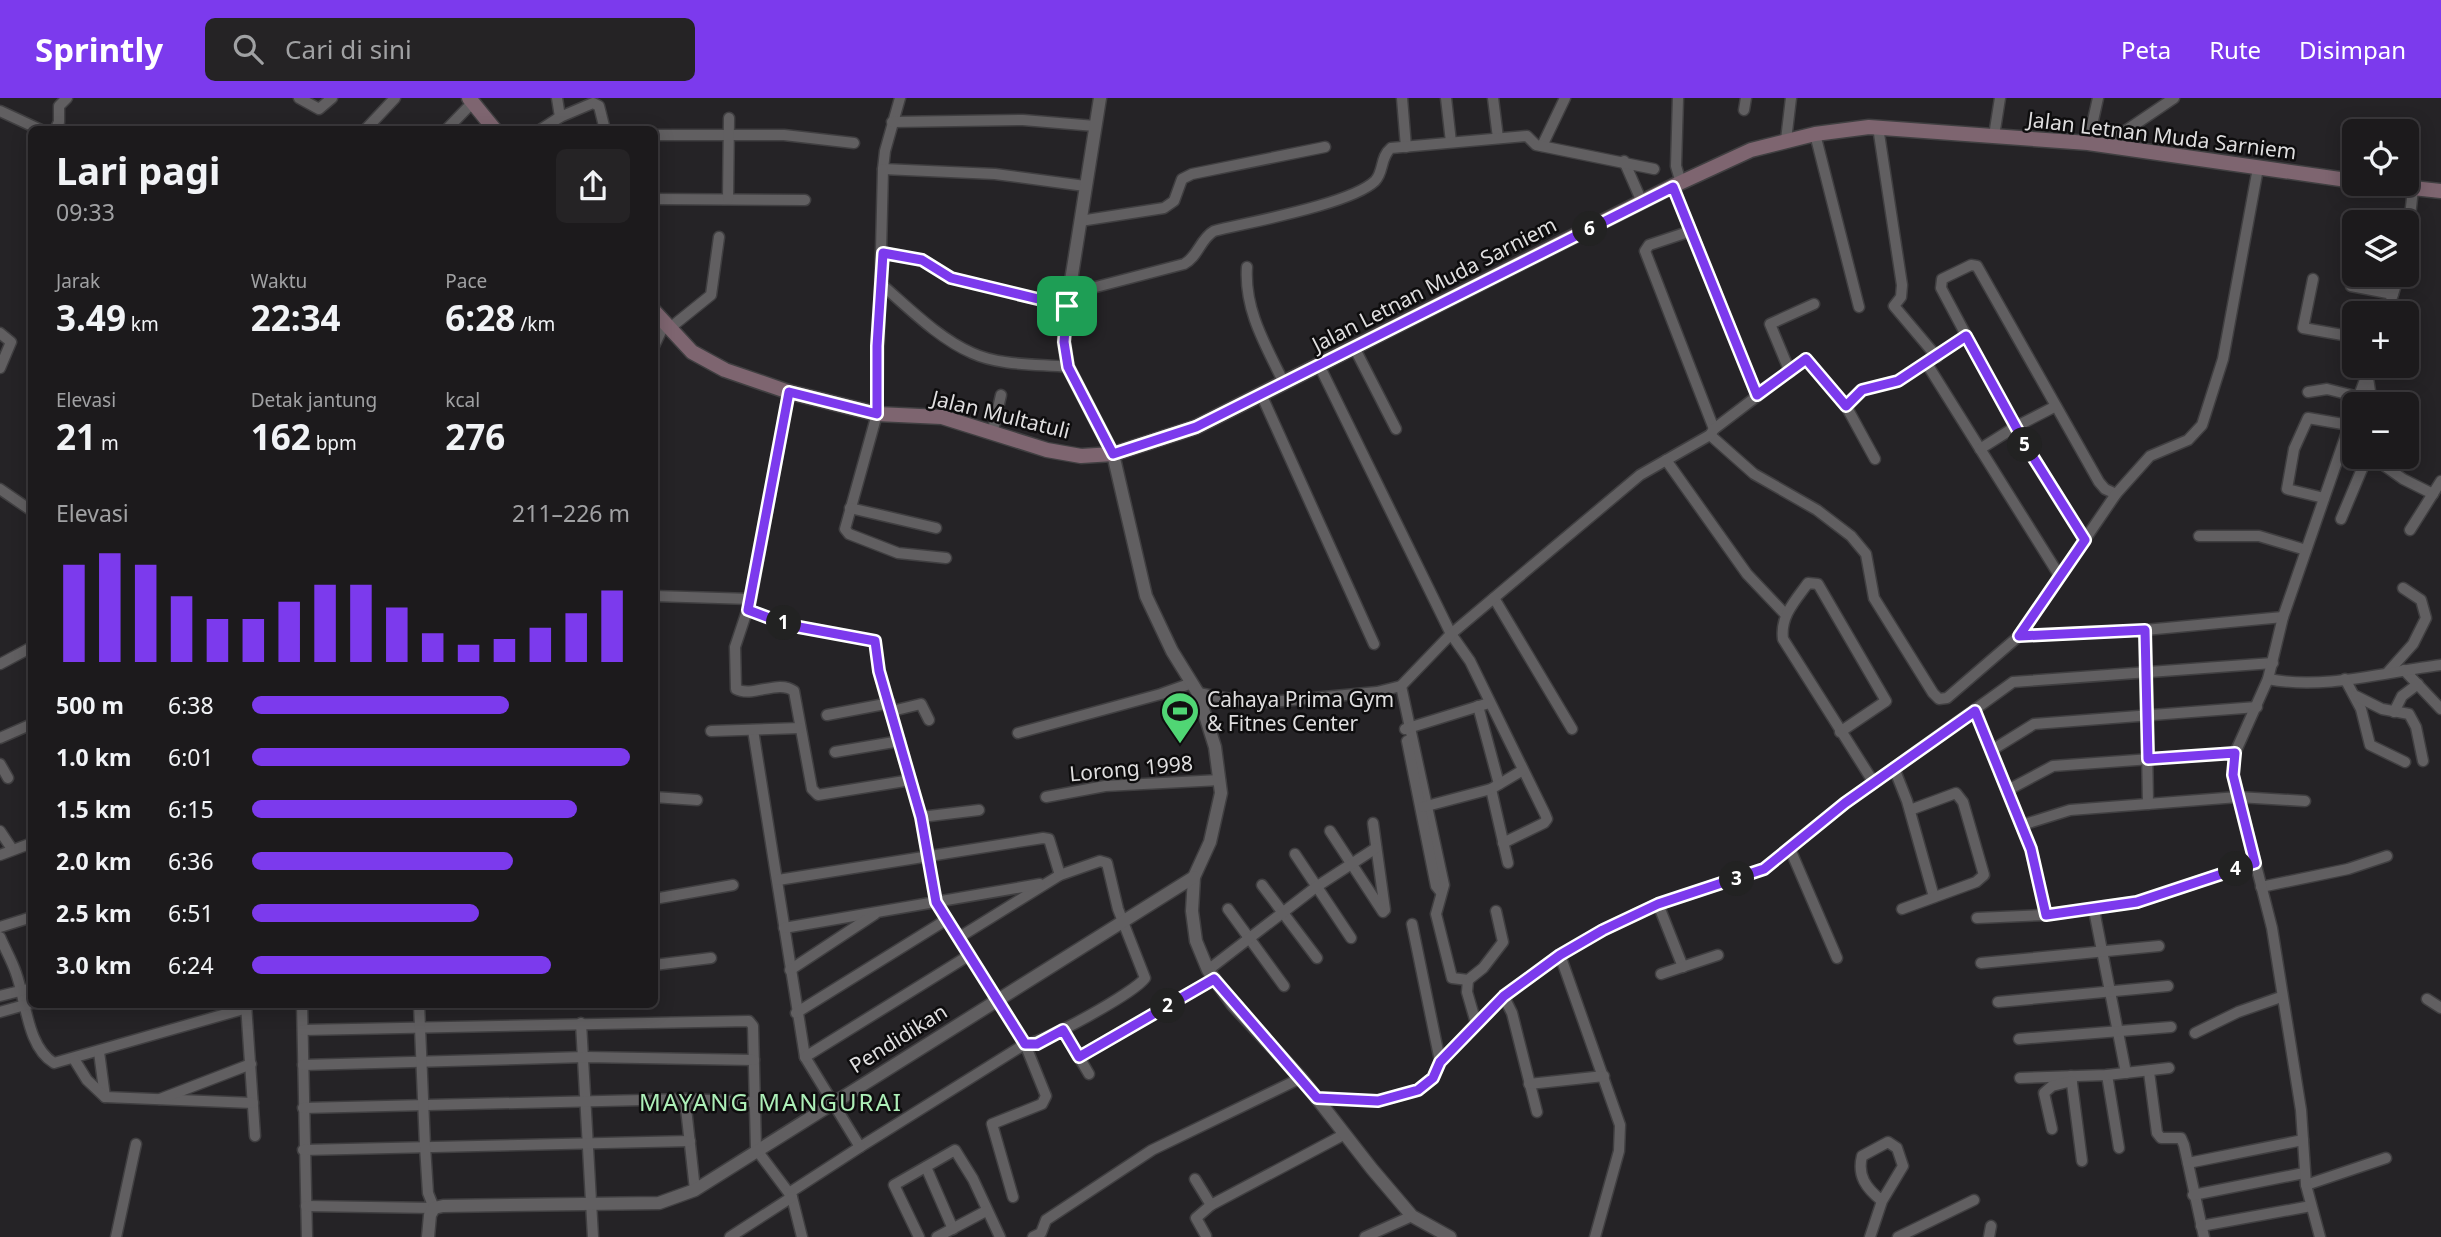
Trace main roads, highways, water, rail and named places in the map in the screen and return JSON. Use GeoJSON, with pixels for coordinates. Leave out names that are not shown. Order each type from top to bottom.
{"type":"FeatureCollection","features":[{"type":"Feature","properties":{"kind":"main road"},"geometry":{"type":"LineString","coordinates":[[471,100],[492,126]]}},
{"type":"Feature","properties":{"kind":"main road","name":"Jalan Letnan Muda Sarniem"},"geometry":{"type":"LineString","coordinates":[[1113,454],[1196,427],[1642,202],[1751,150],[1786,140],[1878,127],[2096,144],[2342,179]]}},
{"type":"Feature","properties":{"kind":"main road"},"geometry":{"type":"LineString","coordinates":[[2419,189],[2441,191]]}},
{"type":"Feature","properties":{"kind":"main road","name":"Jalan Multatuli"},"geometry":{"type":"LineString","coordinates":[[658,315],[692,352],[705,361],[789,392],[877,414],[942,417],[993,430],[1047,450],[1081,457],[1113,454]]}},
{"type":"Feature","properties":{"kind":"place","name":"Cahaya Prima Gym & Fitnes Center"},"geometry":{"type":"Point","coordinates":[1180,745]}},
{"type":"Feature","properties":{"kind":"district","name":"MAYANG MANGURAI"},"geometry":{"type":"Point","coordinates":[771,1101]}}]}
